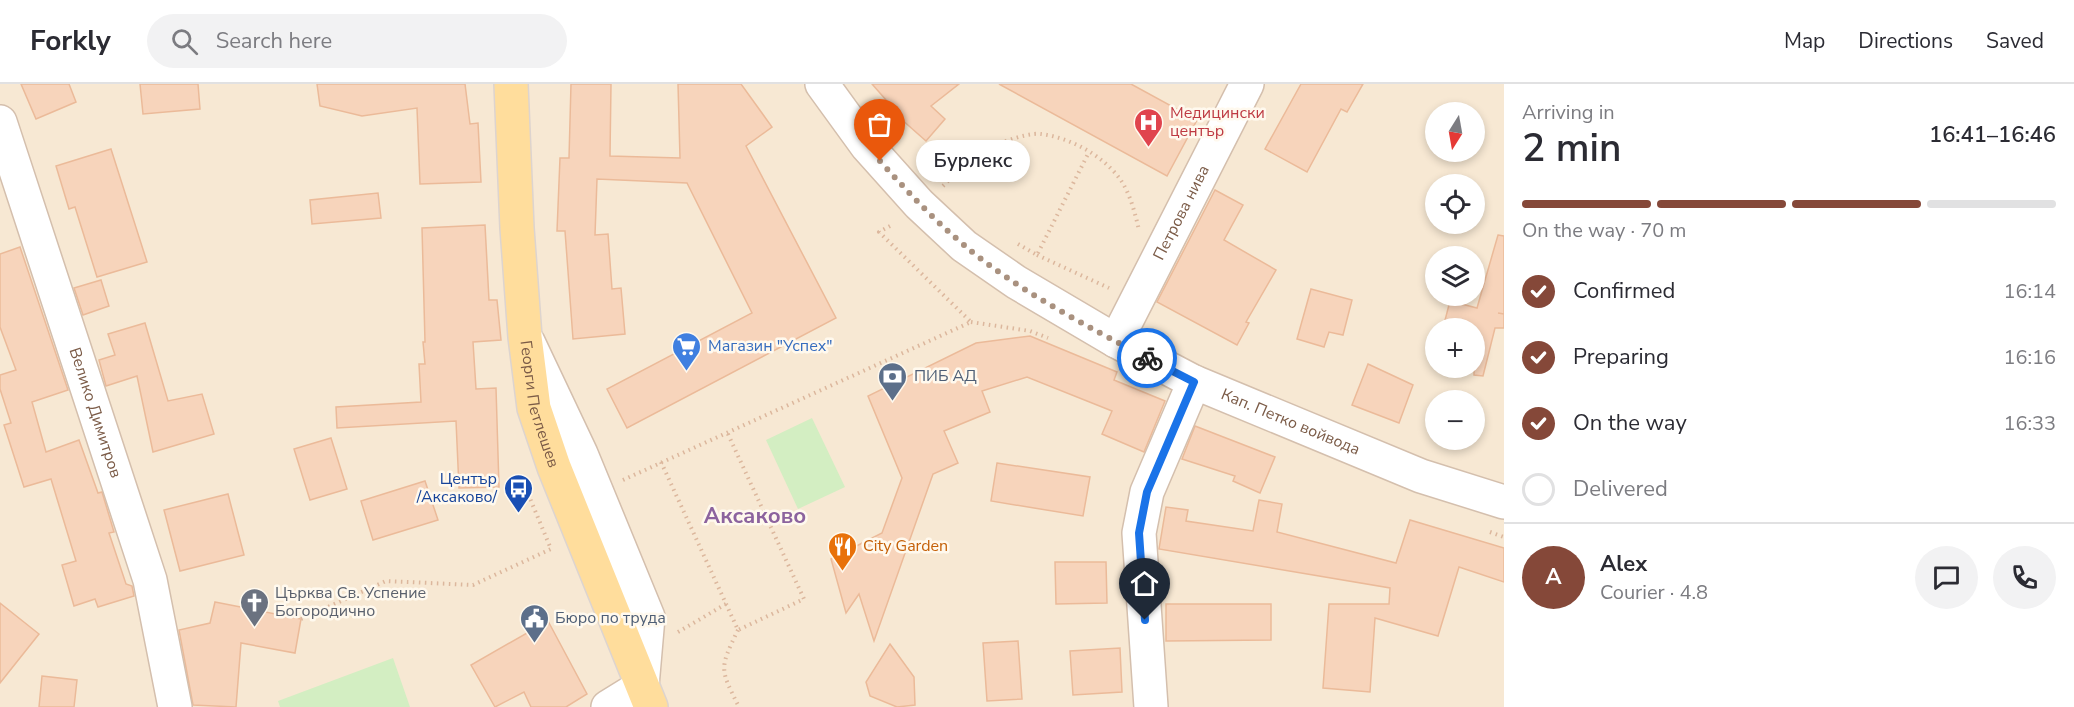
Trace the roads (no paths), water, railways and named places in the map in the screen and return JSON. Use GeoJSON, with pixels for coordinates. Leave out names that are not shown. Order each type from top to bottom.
{"type":"FeatureCollection","features":[{"type":"Feature","properties":{"kind":"main road","name":"Георги Петлешев"},"geometry":{"type":"LineString","coordinates":[[511,84],[517,228],[525,337],[534,408],[634,700]]}},
{"type":"Feature","properties":{"kind":"street","name":"Кап. Петко войвода"},"geometry":{"type":"LineString","coordinates":[[822,84],[867,146],[919,204],[964,246],[1016,282],[1116,342],[1194,382],[1421,476],[1504,502]]}},
{"type":"Feature","properties":{"kind":"street","name":"Петрова нива"},"geometry":{"type":"LineString","coordinates":[[1116,342],[1247,84]]}},
{"type":"Feature","properties":{"kind":"street","name":"Велико Димитров"},"geometry":{"type":"LineString","coordinates":[[0,122],[150,580],[174,707]]}},
{"type":"Feature","properties":{"kind":"street"},"geometry":{"type":"LineString","coordinates":[[1150,707],[1139,533],[1147,492],[1194,382]]}},
{"type":"Feature","properties":{"kind":"place","name":"Медицински център"},"geometry":{"type":"Point","coordinates":[1149,148]}},
{"type":"Feature","properties":{"kind":"place","name":"Бурлекс"},"geometry":{"type":"Point","coordinates":[880,161]}},
{"type":"Feature","properties":{"kind":"place","name":"Магазин \"Успех\""},"geometry":{"type":"Point","coordinates":[687,372]}},
{"type":"Feature","properties":{"kind":"place","name":"ПИБ АД"},"geometry":{"type":"Point","coordinates":[893,402]}},
{"type":"Feature","properties":{"kind":"place","name":"Център /Аксаково/"},"geometry":{"type":"Point","coordinates":[518,514]}},
{"type":"Feature","properties":{"kind":"place","name":"City Garden"},"geometry":{"type":"Point","coordinates":[842,572]}},
{"type":"Feature","properties":{"kind":"place","name":"Църква Св. Успение Богородично"},"geometry":{"type":"Point","coordinates":[254,628]}},
{"type":"Feature","properties":{"kind":"place","name":"Бюро по труда"},"geometry":{"type":"Point","coordinates":[534,644]}},
{"type":"Feature","properties":{"kind":"district","name":"Аксаково"},"geometry":{"type":"Point","coordinates":[755,516]}}]}
